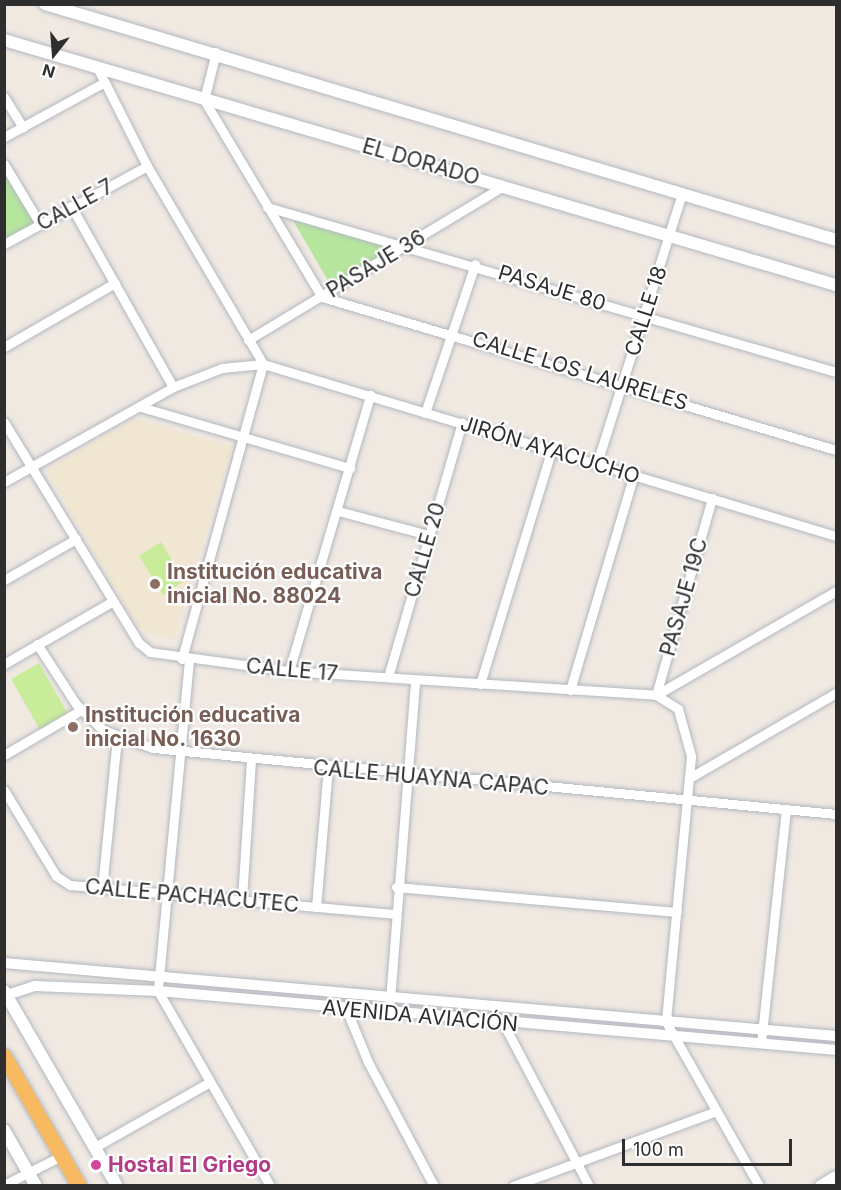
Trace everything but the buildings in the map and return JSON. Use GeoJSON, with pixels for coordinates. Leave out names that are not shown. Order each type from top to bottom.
{"type":"FeatureCollection","features":[{"type":"Feature","properties":{"kind":"highway"},"geometry":{"type":"LineString","coordinates":[[4,1056],[79,1185]]}},
{"type":"Feature","properties":{"kind":"main road"},"geometry":{"type":"LineString","coordinates":[[45,4],[216,52],[837,240]]}},
{"type":"Feature","properties":{"kind":"main road","name":"EL DORADO"},"geometry":{"type":"LineString","coordinates":[[4,40],[671,234],[837,285]]}},
{"type":"Feature","properties":{"kind":"main road"},"geometry":{"type":"LineString","coordinates":[[5,994],[117,1185]]}},
{"type":"Feature","properties":{"kind":"main road"},"geometry":{"type":"LineString","coordinates":[[4,1130],[32,1180]]}},
{"type":"Feature","properties":{"kind":"main road"},"geometry":{"type":"LineString","coordinates":[[821,1185],[837,1177]]}},
{"type":"Feature","properties":{"kind":"street"},"geometry":{"type":"LineString","coordinates":[[216,52],[204,100],[322,297]]}},
{"type":"Feature","properties":{"kind":"street"},"geometry":{"type":"LineString","coordinates":[[97,67],[103,83],[147,166],[264,364],[185,660],[180,752],[165,893],[158,991],[270,1185]]}},
{"type":"Feature","properties":{"kind":"street"},"geometry":{"type":"LineString","coordinates":[[4,137],[103,83]]}},
{"type":"Feature","properties":{"kind":"street"},"geometry":{"type":"LineString","coordinates":[[4,97],[23,128]]}},
{"type":"Feature","properties":{"kind":"street"},"geometry":{"type":"LineString","coordinates":[[4,164],[40,224]]}},
{"type":"Feature","properties":{"kind":"street","name":"CALLE 7"},"geometry":{"type":"LineString","coordinates":[[4,244],[147,166]]}},
{"type":"Feature","properties":{"kind":"street","name":"PASAJE 36"},"geometry":{"type":"LineString","coordinates":[[248,340],[408,246],[503,186]]}},
{"type":"Feature","properties":{"kind":"street","name":"CALLE 18"},"geometry":{"type":"LineString","coordinates":[[597,463],[682,194]]}},
{"type":"Feature","properties":{"kind":"street"},"geometry":{"type":"LineString","coordinates":[[71,206],[173,387]]}},
{"type":"Feature","properties":{"kind":"street","name":"PASAJE 80"},"geometry":{"type":"LineString","coordinates":[[267,207],[475,264],[837,372]]}},
{"type":"Feature","properties":{"kind":"street"},"geometry":{"type":"LineString","coordinates":[[425,413],[475,264]]}},
{"type":"Feature","properties":{"kind":"street"},"geometry":{"type":"LineString","coordinates":[[4,347],[115,283]]}},
{"type":"Feature","properties":{"kind":"street","name":"CALLE LOS LAURELES"},"geometry":{"type":"LineString","coordinates":[[322,297],[453,333],[837,450]]}},
{"type":"Feature","properties":{"kind":"street"},"geometry":{"type":"LineString","coordinates":[[4,482],[173,387],[222,369],[264,364]]}},
{"type":"Feature","properties":{"kind":"street","name":"JIRÓN AYACUCHO"},"geometry":{"type":"LineString","coordinates":[[264,364],[837,536]]}},
{"type":"Feature","properties":{"kind":"street"},"geometry":{"type":"LineString","coordinates":[[289,671],[338,512],[370,395]]}},
{"type":"Feature","properties":{"kind":"street"},"geometry":{"type":"LineString","coordinates":[[141,407],[350,468]]}},
{"type":"Feature","properties":{"kind":"street","name":"CALLE 17"},"geometry":{"type":"LineString","coordinates":[[4,422],[139,643],[157,654],[185,660],[289,671],[656,695]]}},
{"type":"Feature","properties":{"kind":"street","name":"CALLE 20"},"geometry":{"type":"LineString","coordinates":[[388,677],[462,423]]}},
{"type":"Feature","properties":{"kind":"street"},"geometry":{"type":"LineString","coordinates":[[480,684],[552,449]]}},
{"type":"Feature","properties":{"kind":"street"},"geometry":{"type":"LineString","coordinates":[[570,690],[634,474]]}},
{"type":"Feature","properties":{"kind":"street","name":"PASAJE 19C"},"geometry":{"type":"LineString","coordinates":[[656,695],[712,498]]}},
{"type":"Feature","properties":{"kind":"street"},"geometry":{"type":"LineString","coordinates":[[338,512],[428,535]]}},
{"type":"Feature","properties":{"kind":"street"},"geometry":{"type":"LineString","coordinates":[[4,580],[76,539]]}},
{"type":"Feature","properties":{"kind":"street"},"geometry":{"type":"LineString","coordinates":[[759,1185],[666,1022],[691,777],[686,725],[678,709],[656,695],[837,591]]}},
{"type":"Feature","properties":{"kind":"street"},"geometry":{"type":"LineString","coordinates":[[4,664],[113,601]]}},
{"type":"Feature","properties":{"kind":"street","name":"CALLE HUAYNA CAPAC"},"geometry":{"type":"LineString","coordinates":[[37,644],[81,710],[117,738],[180,752],[411,777],[837,814]]}},
{"type":"Feature","properties":{"kind":"street"},"geometry":{"type":"LineString","coordinates":[[388,1013],[396,887],[411,777],[415,681]]}},
{"type":"Feature","properties":{"kind":"street"},"geometry":{"type":"LineString","coordinates":[[691,777],[837,693]]}},
{"type":"Feature","properties":{"kind":"street"},"geometry":{"type":"LineString","coordinates":[[4,755],[81,710]]}},
{"type":"Feature","properties":{"kind":"street"},"geometry":{"type":"LineString","coordinates":[[102,888],[117,738]]}},
{"type":"Feature","properties":{"kind":"street"},"geometry":{"type":"LineString","coordinates":[[242,899],[251,761]]}},
{"type":"Feature","properties":{"kind":"street"},"geometry":{"type":"LineString","coordinates":[[316,907],[327,768]]}},
{"type":"Feature","properties":{"kind":"street","name":"CALLE PACHACUTEC"},"geometry":{"type":"LineString","coordinates":[[4,790],[56,876],[70,885],[394,914]]}},
{"type":"Feature","properties":{"kind":"street"},"geometry":{"type":"LineString","coordinates":[[761,1043],[786,809]]}},
{"type":"Feature","properties":{"kind":"street"},"geometry":{"type":"LineString","coordinates":[[396,887],[677,912]]}},
{"type":"Feature","properties":{"kind":"street","name":"AVENIDA AVIACIÓN"},"geometry":{"type":"LineString","coordinates":[[4,963],[837,1036]]}},
{"type":"Feature","properties":{"kind":"street","name":"AVENIDA AVIACIÓN"},"geometry":{"type":"LineString","coordinates":[[5,994],[35,986],[158,991],[347,1011],[837,1050]]}},
{"type":"Feature","properties":{"kind":"street"},"geometry":{"type":"LineString","coordinates":[[347,1011],[368,1062],[434,1185]]}},
{"type":"Feature","properties":{"kind":"street"},"geometry":{"type":"LineString","coordinates":[[503,1023],[589,1185]]}},
{"type":"Feature","properties":{"kind":"street"},"geometry":{"type":"LineString","coordinates":[[95,1147],[210,1082]]}},
{"type":"Feature","properties":{"kind":"street"},"geometry":{"type":"LineString","coordinates":[[513,1185],[717,1111]]}},
{"type":"Feature","properties":{"kind":"street"},"geometry":{"type":"LineString","coordinates":[[4,1185],[32,1180],[61,1156]]}},
{"type":"Feature","properties":{"kind":"shaded area"},"geometry":{"type":"Polygon","coordinates":[[[133,419],[232,446],[174,640],[138,628],[46,470],[133,419]]]}},
{"type":"Feature","properties":{"kind":"green space"},"geometry":{"type":"Polygon","coordinates":[[[4,170],[37,225],[4,244],[4,170]]]}},
{"type":"Feature","properties":{"kind":"green space"},"geometry":{"type":"Polygon","coordinates":[[[290,215],[393,248],[331,286],[290,215]]]}},
{"type":"Feature","properties":{"kind":"green space"},"geometry":{"type":"Polygon","coordinates":[[[161,542],[184,581],[163,595],[139,556],[161,542]]]}},
{"type":"Feature","properties":{"kind":"green space"},"geometry":{"type":"Polygon","coordinates":[[[39,663],[68,714],[40,730],[11,679],[39,663]]]}},
{"type":"Feature","properties":{"kind":"place","name":"Institución educativa inicial No. 88024"},"geometry":{"type":"Point","coordinates":[155,584]}},
{"type":"Feature","properties":{"kind":"place","name":"Institución educativa inicial No. 1630"},"geometry":{"type":"Point","coordinates":[73,727]}},
{"type":"Feature","properties":{"kind":"place","name":"Hostal El Griego"},"geometry":{"type":"Point","coordinates":[96,1165]}}]}
